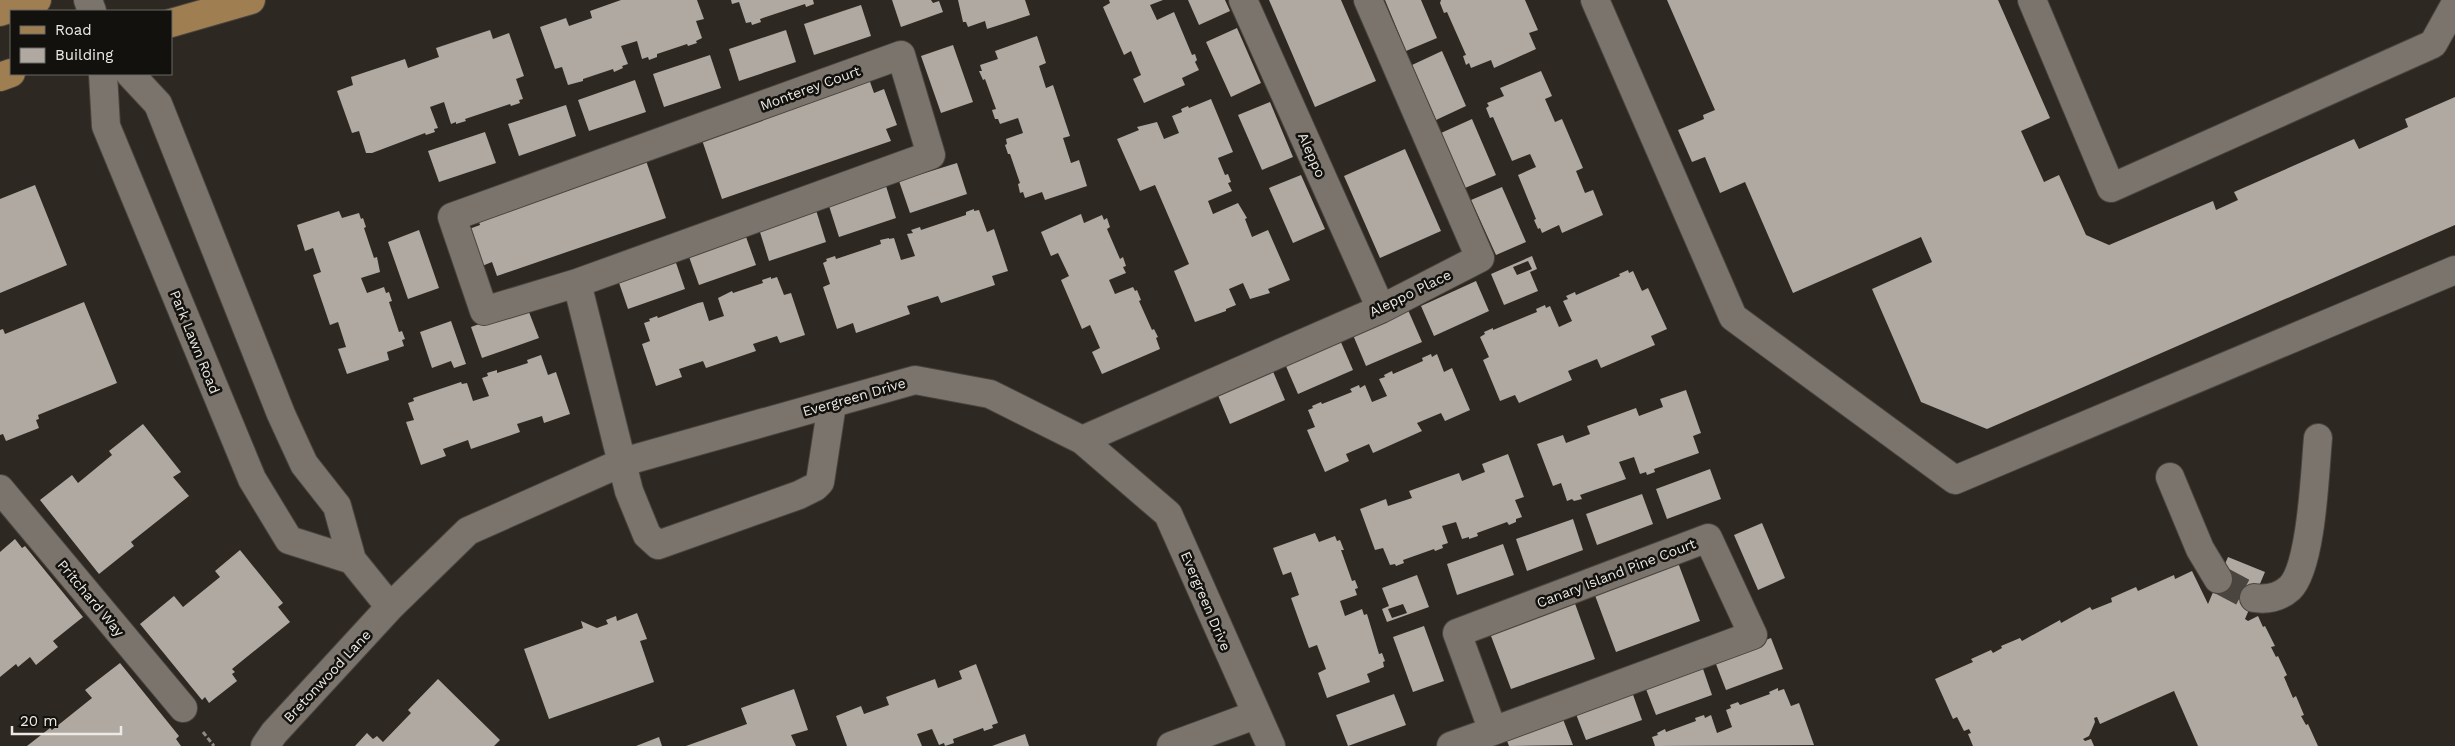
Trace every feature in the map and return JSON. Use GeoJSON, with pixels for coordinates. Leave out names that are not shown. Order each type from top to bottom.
{"type":"FeatureCollection","features":[{"type":"Feature","properties":{"kind":"main road"},"geometry":{"type":"LineString","coordinates":[[0,12],[37,0]]}},
{"type":"Feature","properties":{"kind":"main road"},"geometry":{"type":"LineString","coordinates":[[172,23],[251,0]]}},
{"type":"Feature","properties":{"kind":"street","name":"Aleppo"},"geometry":{"type":"LineString","coordinates":[[1243,0],[1381,309]]}},
{"type":"Feature","properties":{"kind":"street","name":"Aleppo Place"},"geometry":{"type":"LineString","coordinates":[[1082,440],[1381,309],[1480,258],[1368,0]]}},
{"type":"Feature","properties":{"kind":"street"},"geometry":{"type":"LineString","coordinates":[[1595,0],[1734,317],[1955,480],[2455,270]]}},
{"type":"Feature","properties":{"kind":"street"},"geometry":{"type":"LineString","coordinates":[[2032,0],[2111,188],[2433,44],[2452,5]]}},
{"type":"Feature","properties":{"kind":"street","name":"Monterey Court"},"geometry":{"type":"LineString","coordinates":[[901,55],[931,155],[577,283],[484,311],[452,217],[901,55]]}},
{"type":"Feature","properties":{"kind":"street","name":"Park Lawn Road"},"geometry":{"type":"LineString","coordinates":[[103,75],[106,126],[252,479],[288,540],[352,560]]}},
{"type":"Feature","properties":{"kind":"street"},"geometry":{"type":"LineString","coordinates":[[131,75],[158,104],[281,414],[304,464],[337,506],[352,560],[390,607]]}},
{"type":"Feature","properties":{"kind":"street"},"geometry":{"type":"LineString","coordinates":[[577,283],[630,491],[647,535],[658,545],[672,542],[799,495],[815,487],[822,476],[832,404]]}},
{"type":"Feature","properties":{"kind":"street","name":"Evergreen Drive"},"geometry":{"type":"LineString","coordinates":[[390,607],[468,531],[623,462],[915,380],[990,394],[1082,440],[1168,514],[1255,715],[1271,746]]}},
{"type":"Feature","properties":{"kind":"street"},"geometry":{"type":"LineString","coordinates":[[2254,598],[2278,597],[2291,586],[2302,563],[2310,524],[2318,438]]}},
{"type":"Feature","properties":{"kind":"street"},"geometry":{"type":"LineString","coordinates":[[2170,477],[2200,549],[2218,579]]}},
{"type":"Feature","properties":{"kind":"street","name":"Pritchard Way"},"geometry":{"type":"LineString","coordinates":[[0,488],[183,708]]}},
{"type":"Feature","properties":{"kind":"street","name":"Canary Island Pine Court"},"geometry":{"type":"LineString","coordinates":[[1451,746],[1493,731],[1753,635],[1708,538],[1457,633],[1493,731]]}},
{"type":"Feature","properties":{"kind":"street","name":"Bretonwood Lane"},"geometry":{"type":"LineString","coordinates":[[276,742],[390,607]]}},
{"type":"Feature","properties":{"kind":"street"},"geometry":{"type":"LineString","coordinates":[[1171,746],[1255,715]]}},
{"type":"Feature","properties":{"kind":"building"},"geometry":{"type":"Polygon","coordinates":[[[621,0],[697,0],[704,19],[696,21],[702,38],[696,41],[697,43],[688,46],[687,44],[657,54],[657,57],[649,60],[648,57],[642,59],[637,41],[621,46],[628,64],[622,66],[623,68],[614,72],[613,69],[568,85],[562,67],[555,69],[540,27],[566,18],[569,26],[592,18],[590,11],[621,0]]]}},
{"type":"Feature","properties":{"kind":"building"},"geometry":{"type":"Polygon","coordinates":[[[731,0],[813,0],[814,4],[806,7],[805,4],[760,19],[761,22],[752,25],[751,22],[746,23],[739,2],[732,4],[731,0]]]}},
{"type":"Feature","properties":{"kind":"building"},"geometry":{"type":"Polygon","coordinates":[[[892,0],[931,0],[933,3],[939,1],[943,12],[901,27],[892,0]]]}},
{"type":"Feature","properties":{"kind":"building"},"geometry":{"type":"Polygon","coordinates":[[[958,0],[1025,0],[1030,15],[987,29],[985,21],[968,27],[966,22],[963,22],[958,0]]]}},
{"type":"Feature","properties":{"kind":"building"},"geometry":{"type":"Polygon","coordinates":[[[1109,0],[1163,0],[1150,5],[1157,20],[1174,12],[1192,55],[1195,54],[1197,60],[1195,62],[1199,70],[1182,78],[1185,85],[1144,103],[1133,79],[1141,75],[1131,51],[1124,55],[1103,7],[1110,3],[1109,0]]]}},
{"type":"Feature","properties":{"kind":"building"},"geometry":{"type":"Polygon","coordinates":[[[1188,0],[1225,0],[1230,11],[1199,25],[1188,0]]]}},
{"type":"Feature","properties":{"kind":"building"},"geometry":{"type":"Polygon","coordinates":[[[1269,0],[1341,0],[1376,81],[1315,107],[1269,0]]]}},
{"type":"Feature","properties":{"kind":"building"},"geometry":{"type":"Polygon","coordinates":[[[1385,0],[1421,0],[1437,38],[1406,51],[1385,0]]]}},
{"type":"Feature","properties":{"kind":"building"},"geometry":{"type":"Polygon","coordinates":[[[1441,0],[1525,0],[1538,30],[1529,33],[1536,49],[1494,68],[1491,60],[1471,68],[1469,63],[1466,65],[1463,56],[1466,55],[1447,12],[1444,13],[1440,3],[1441,0]]]}},
{"type":"Feature","properties":{"kind":"building"},"geometry":{"type":"Polygon","coordinates":[[[1667,0],[1998,0],[2050,118],[2021,131],[2044,182],[2059,175],[2086,235],[2109,245],[2213,201],[2216,210],[2238,200],[2234,192],[2354,139],[2359,149],[2408,127],[2405,119],[2455,97],[2455,225],[1987,429],[1921,402],[1872,289],[1932,262],[1921,237],[1793,293],[1745,182],[1720,193],[1705,157],[1692,162],[1678,130],[1704,119],[1703,115],[1715,110],[1667,0]]]}},
{"type":"Feature","properties":{"kind":"building"},"geometry":{"type":"Polygon","coordinates":[[[861,5],[871,36],[814,55],[804,24],[861,5]]]}},
{"type":"Feature","properties":{"kind":"building"},"geometry":{"type":"Polygon","coordinates":[[[1237,28],[1261,83],[1231,97],[1206,42],[1237,28]]]}},
{"type":"Feature","properties":{"kind":"building"},"geometry":{"type":"Polygon","coordinates":[[[490,30],[493,39],[509,33],[524,76],[516,79],[523,99],[519,100],[520,103],[511,106],[510,104],[465,119],[466,121],[451,124],[444,102],[430,107],[438,128],[434,129],[435,132],[426,135],[425,133],[372,153],[366,153],[359,131],[352,133],[337,91],[353,85],[351,77],[405,59],[408,68],[439,57],[436,48],[490,30]]]}},
{"type":"Feature","properties":{"kind":"building"},"geometry":{"type":"Polygon","coordinates":[[[786,30],[796,62],[739,81],[729,49],[786,30]]]}},
{"type":"Feature","properties":{"kind":"building"},"geometry":{"type":"Polygon","coordinates":[[[1037,36],[1046,63],[1039,66],[1046,88],[1053,85],[1070,136],[1063,138],[1071,163],[1079,160],[1087,186],[1045,200],[1042,192],[1025,198],[1023,192],[1020,193],[1018,184],[1020,183],[1005,145],[1007,144],[1006,139],[1023,133],[1018,118],[1000,124],[998,119],[995,119],[992,110],[996,109],[985,79],[983,80],[979,71],[982,71],[980,65],[998,59],[995,51],[1037,36]]]}},
{"type":"Feature","properties":{"kind":"building"},"geometry":{"type":"Polygon","coordinates":[[[953,45],[973,102],[941,113],[921,56],[953,45]]]}},
{"type":"Feature","properties":{"kind":"building"},"geometry":{"type":"Polygon","coordinates":[[[1442,51],[1466,106],[1436,120],[1412,65],[1442,51]]]}},
{"type":"Feature","properties":{"kind":"building"},"geometry":{"type":"Polygon","coordinates":[[[710,55],[721,88],[664,107],[653,74],[710,55]]]}},
{"type":"Feature","properties":{"kind":"building"},"geometry":{"type":"Polygon","coordinates":[[[1541,71],[1552,96],[1545,99],[1555,122],[1562,119],[1583,168],[1576,171],[1585,193],[1593,190],[1603,215],[1562,233],[1559,225],[1542,233],[1540,228],[1538,229],[1534,220],[1536,219],[1518,175],[1536,167],[1530,154],[1512,161],[1493,117],[1490,118],[1486,108],[1489,106],[1487,103],[1504,96],[1500,88],[1541,71]]]}},
{"type":"Feature","properties":{"kind":"building"},"geometry":{"type":"Polygon","coordinates":[[[869,79],[874,93],[884,89],[897,125],[886,129],[891,141],[722,199],[701,137],[869,79]]]}},
{"type":"Feature","properties":{"kind":"building"},"geometry":{"type":"Polygon","coordinates":[[[635,80],[646,112],[589,131],[578,100],[635,80]]]}},
{"type":"Feature","properties":{"kind":"building"},"geometry":{"type":"Polygon","coordinates":[[[1211,99],[1233,152],[1218,158],[1225,175],[1228,174],[1231,182],[1228,183],[1232,191],[1208,201],[1213,214],[1238,203],[1247,218],[1245,219],[1252,237],[1268,230],[1290,280],[1268,289],[1270,293],[1250,299],[1243,283],[1229,289],[1236,305],[1226,309],[1226,311],[1195,322],[1174,271],[1189,264],[1155,185],[1140,191],[1117,139],[1139,130],[1137,127],[1157,122],[1164,139],[1179,133],[1172,116],[1182,112],[1181,109],[1188,106],[1189,108],[1211,99]]]}},
{"type":"Feature","properties":{"kind":"building"},"geometry":{"type":"Polygon","coordinates":[[[1270,102],[1293,157],[1262,170],[1238,115],[1270,102]]]}},
{"type":"Feature","properties":{"kind":"building"},"geometry":{"type":"Polygon","coordinates":[[[566,105],[576,136],[519,156],[508,124],[566,105]]]}},
{"type":"Feature","properties":{"kind":"building"},"geometry":{"type":"Polygon","coordinates":[[[1472,119],[1496,175],[1465,188],[1441,133],[1472,119]]]}},
{"type":"Feature","properties":{"kind":"building"},"geometry":{"type":"Polygon","coordinates":[[[485,132],[496,163],[439,182],[428,151],[485,132]]]}},
{"type":"Feature","properties":{"kind":"building"},"geometry":{"type":"Polygon","coordinates":[[[1405,149],[1441,231],[1380,258],[1344,176],[1405,149]]]}},
{"type":"Feature","properties":{"kind":"building"},"geometry":{"type":"Polygon","coordinates":[[[644,155],[666,218],[497,276],[492,262],[482,266],[469,229],[480,225],[476,213],[644,155]]]}},
{"type":"Feature","properties":{"kind":"building"},"geometry":{"type":"Polygon","coordinates":[[[957,163],[967,194],[910,213],[899,181],[957,163]]]}},
{"type":"Feature","properties":{"kind":"building"},"geometry":{"type":"Polygon","coordinates":[[[1301,175],[1325,229],[1293,243],[1269,188],[1301,175]]]}},
{"type":"Feature","properties":{"kind":"building"},"geometry":{"type":"Polygon","coordinates":[[[35,185],[67,265],[0,293],[0,199],[35,185]]]}},
{"type":"Feature","properties":{"kind":"building"},"geometry":{"type":"Polygon","coordinates":[[[886,186],[896,218],[839,237],[829,206],[886,186]]]}},
{"type":"Feature","properties":{"kind":"building"},"geometry":{"type":"Polygon","coordinates":[[[1502,187],[1526,242],[1496,255],[1471,200],[1502,187]]]}},
{"type":"Feature","properties":{"kind":"building"},"geometry":{"type":"Polygon","coordinates":[[[974,209],[974,211],[979,210],[987,232],[994,229],[1008,271],[992,276],[995,285],[941,303],[938,296],[907,306],[910,314],[856,333],[853,323],[837,329],[823,287],[830,284],[823,263],[827,261],[826,259],[835,256],[836,259],[881,244],[880,240],[889,238],[894,238],[901,260],[915,256],[907,234],[913,233],[911,230],[920,227],[921,230],[966,215],[966,212],[974,209]]]}},
{"type":"Feature","properties":{"kind":"building"},"geometry":{"type":"Polygon","coordinates":[[[816,210],[826,242],[769,261],[759,229],[816,210]]]}},
{"type":"Feature","properties":{"kind":"building"},"geometry":{"type":"Polygon","coordinates":[[[339,211],[342,218],[359,213],[361,219],[363,218],[366,227],[364,228],[374,258],[377,257],[380,272],[361,278],[367,293],[384,287],[386,293],[389,292],[392,301],[389,302],[399,332],[402,331],[405,339],[402,340],[404,346],[387,352],[389,360],[347,374],[338,349],[346,347],[338,322],[330,325],[313,275],[321,272],[313,248],[305,251],[297,225],[339,211]]]}},
{"type":"Feature","properties":{"kind":"building"},"geometry":{"type":"Polygon","coordinates":[[[1081,214],[1084,223],[1102,215],[1104,220],[1107,218],[1110,227],[1107,229],[1120,259],[1123,257],[1126,266],[1123,267],[1126,273],[1109,280],[1115,294],[1133,287],[1135,291],[1137,290],[1141,300],[1139,301],[1152,330],[1154,329],[1158,337],[1156,338],[1160,349],[1102,374],[1092,352],[1100,348],[1090,325],[1082,329],[1061,280],[1069,276],[1058,253],[1051,256],[1041,232],[1081,214]]]}},
{"type":"Feature","properties":{"kind":"building"},"geometry":{"type":"Polygon","coordinates":[[[419,230],[439,288],[408,299],[388,242],[419,230]]]}},
{"type":"Feature","properties":{"kind":"building"},"geometry":{"type":"Polygon","coordinates":[[[745,234],[756,265],[699,285],[688,254],[745,234]]]}},
{"type":"Feature","properties":{"kind":"building"},"geometry":{"type":"Polygon","coordinates":[[[1532,256],[1537,269],[1530,272],[1538,291],[1504,305],[1491,274],[1532,256]],[[1528,261],[1513,267],[1517,275],[1532,269],[1528,261]]]}},
{"type":"Feature","properties":{"kind":"building"},"geometry":{"type":"Polygon","coordinates":[[[674,257],[685,289],[628,309],[617,277],[674,257]]]}},
{"type":"Feature","properties":{"kind":"building"},"geometry":{"type":"Polygon","coordinates":[[[1628,270],[1629,273],[1633,271],[1642,291],[1648,288],[1667,329],[1651,336],[1655,345],[1601,368],[1597,359],[1568,371],[1572,380],[1519,403],[1515,395],[1500,401],[1483,360],[1489,357],[1480,337],[1485,334],[1484,332],[1537,312],[1536,309],[1545,305],[1546,308],[1550,306],[1559,327],[1572,321],[1563,301],[1568,299],[1566,296],[1575,292],[1576,295],[1620,276],[1619,274],[1628,270]]]}},
{"type":"Feature","properties":{"kind":"building"},"geometry":{"type":"Polygon","coordinates":[[[771,277],[771,279],[777,277],[784,295],[791,293],[805,335],[780,343],[777,336],[753,344],[756,351],[706,368],[703,361],[679,369],[682,377],[656,386],[642,344],[650,341],[644,323],[657,316],[658,318],[703,302],[709,321],[724,316],[718,298],[732,291],[733,293],[763,283],[762,280],[771,277]]]}},
{"type":"Feature","properties":{"kind":"building"},"geometry":{"type":"Polygon","coordinates":[[[1476,281],[1489,311],[1434,336],[1421,306],[1476,281]]]}},
{"type":"Feature","properties":{"kind":"building"},"geometry":{"type":"Polygon","coordinates":[[[84,302],[117,383],[38,415],[39,419],[36,420],[39,428],[6,441],[3,434],[0,435],[0,330],[3,329],[5,334],[84,302]]]}},
{"type":"Feature","properties":{"kind":"building"},"geometry":{"type":"Polygon","coordinates":[[[527,307],[539,338],[482,358],[471,327],[527,307]]]}},
{"type":"Feature","properties":{"kind":"building"},"geometry":{"type":"Polygon","coordinates":[[[1408,310],[1422,342],[1366,366],[1353,335],[1408,310]]]}},
{"type":"Feature","properties":{"kind":"building"},"geometry":{"type":"Polygon","coordinates":[[[451,321],[466,364],[454,368],[451,361],[432,368],[420,332],[451,321]]]}},
{"type":"Feature","properties":{"kind":"building"},"geometry":{"type":"Polygon","coordinates":[[[1340,340],[1353,370],[1298,394],[1285,364],[1340,340]]]}},
{"type":"Feature","properties":{"kind":"building"},"geometry":{"type":"Polygon","coordinates":[[[1431,354],[1432,357],[1437,354],[1444,372],[1452,368],[1470,410],[1445,421],[1441,413],[1417,423],[1422,431],[1373,453],[1369,444],[1346,454],[1349,461],[1325,472],[1307,430],[1315,427],[1308,410],[1321,402],[1322,404],[1352,392],[1350,389],[1359,385],[1360,388],[1365,385],[1372,402],[1387,396],[1379,379],[1392,371],[1393,374],[1423,361],[1422,358],[1431,354]]]}},
{"type":"Feature","properties":{"kind":"building"},"geometry":{"type":"Polygon","coordinates":[[[541,355],[548,375],[556,372],[570,414],[544,423],[542,416],[517,424],[520,432],[471,449],[468,440],[443,449],[446,456],[421,465],[406,422],[414,420],[408,403],[414,401],[413,398],[461,382],[462,384],[467,383],[473,401],[489,396],[482,378],[488,376],[487,373],[497,370],[497,373],[528,363],[527,360],[541,355]]]}},
{"type":"Feature","properties":{"kind":"building"},"geometry":{"type":"Polygon","coordinates":[[[1272,369],[1285,400],[1230,424],[1217,393],[1272,369]]]}},
{"type":"Feature","properties":{"kind":"building"},"geometry":{"type":"Polygon","coordinates":[[[1686,390],[1701,433],[1693,436],[1699,453],[1654,469],[1655,472],[1647,475],[1646,472],[1640,474],[1634,457],[1619,462],[1626,479],[1580,495],[1582,499],[1574,501],[1572,499],[1567,501],[1561,483],[1553,486],[1537,444],[1563,435],[1566,443],[1590,434],[1587,426],[1636,408],[1639,416],[1663,407],[1660,399],[1686,390]]]}},
{"type":"Feature","properties":{"kind":"building"},"geometry":{"type":"Polygon","coordinates":[[[143,424],[181,472],[173,477],[189,496],[131,542],[134,546],[99,574],[40,500],[72,475],[78,483],[112,455],[109,451],[143,424]]]}},
{"type":"Feature","properties":{"kind":"building"},"geometry":{"type":"Polygon","coordinates":[[[1508,454],[1524,497],[1515,500],[1522,517],[1516,519],[1516,522],[1509,525],[1507,522],[1477,533],[1478,536],[1469,539],[1469,537],[1462,539],[1456,522],[1442,526],[1448,543],[1442,545],[1443,548],[1435,551],[1434,549],[1403,560],[1404,563],[1396,566],[1395,564],[1390,565],[1383,548],[1375,550],[1360,509],[1386,499],[1388,506],[1412,498],[1409,491],[1459,473],[1462,481],[1485,472],[1482,464],[1508,454]]]}},
{"type":"Feature","properties":{"kind":"building"},"geometry":{"type":"Polygon","coordinates":[[[1710,469],[1721,499],[1667,519],[1656,489],[1710,469]]]}},
{"type":"Feature","properties":{"kind":"building"},"geometry":{"type":"Polygon","coordinates":[[[1642,494],[1653,524],[1597,545],[1586,514],[1642,494]]]}},
{"type":"Feature","properties":{"kind":"building"},"geometry":{"type":"Polygon","coordinates":[[[1573,519],[1583,550],[1527,571],[1516,539],[1573,519]]]}},
{"type":"Feature","properties":{"kind":"building"},"geometry":{"type":"Polygon","coordinates":[[[1762,523],[1785,578],[1758,590],[1734,535],[1762,523]]]}},
{"type":"Feature","properties":{"kind":"building"},"geometry":{"type":"Polygon","coordinates":[[[1315,533],[1319,542],[1335,536],[1337,541],[1340,540],[1344,550],[1341,550],[1352,581],[1355,580],[1358,588],[1355,589],[1357,595],[1340,601],[1345,616],[1362,609],[1364,615],[1367,614],[1379,654],[1382,653],[1385,661],[1383,662],[1384,667],[1367,674],[1370,682],[1327,698],[1318,673],[1326,669],[1317,645],[1309,648],[1291,598],[1299,595],[1291,572],[1283,575],[1273,548],[1315,533]]]}},
{"type":"Feature","properties":{"kind":"building"},"geometry":{"type":"Polygon","coordinates":[[[15,539],[22,548],[25,546],[83,617],[53,641],[58,647],[36,665],[30,657],[18,667],[16,664],[0,677],[0,552],[15,539]]]}},
{"type":"Feature","properties":{"kind":"building"},"geometry":{"type":"Polygon","coordinates":[[[1503,544],[1514,575],[1457,595],[1447,564],[1503,544]]]}},
{"type":"Feature","properties":{"kind":"building"},"geometry":{"type":"Polygon","coordinates":[[[240,550],[283,603],[278,607],[290,622],[232,669],[235,672],[232,674],[237,681],[209,703],[205,697],[202,700],[140,624],[174,596],[183,607],[220,577],[215,571],[240,550]]]}},
{"type":"Feature","properties":{"kind":"building"},"geometry":{"type":"Polygon","coordinates":[[[2228,557],[2265,572],[2245,619],[2248,621],[2258,616],[2263,627],[2265,626],[2275,646],[2271,647],[2276,657],[2278,656],[2287,675],[2284,677],[2293,698],[2296,696],[2304,715],[2301,716],[2306,725],[2308,724],[2318,746],[2198,746],[2174,691],[2100,724],[2097,717],[2094,718],[2095,722],[2089,736],[2083,739],[2085,741],[2091,739],[2094,746],[1973,746],[1968,734],[1971,733],[1969,729],[1964,731],[1957,717],[1953,719],[1935,679],[1973,662],[1971,659],[1991,650],[1993,653],[2002,648],[2001,646],[2020,638],[2022,641],[2060,620],[2061,623],[2090,607],[2092,610],[2112,602],[2111,598],[2136,587],[2138,591],[2174,575],[2175,579],[2192,571],[2208,604],[2228,557]]]}},
{"type":"Feature","properties":{"kind":"building"},"geometry":{"type":"Polygon","coordinates":[[[1677,560],[1700,621],[1616,652],[1593,590],[1677,560]]]}},
{"type":"Feature","properties":{"kind":"building"},"geometry":{"type":"Polygon","coordinates":[[[1417,575],[1429,607],[1387,622],[1382,609],[1389,606],[1382,588],[1417,575]],[[1403,604],[1388,609],[1392,618],[1407,613],[1403,604]]]}},
{"type":"Feature","properties":{"kind":"building"},"geometry":{"type":"Polygon","coordinates":[[[1573,598],[1595,659],[1511,689],[1488,628],[1573,598]]]}},
{"type":"Feature","properties":{"kind":"building"},"geometry":{"type":"Polygon","coordinates":[[[637,613],[647,639],[640,641],[654,682],[549,719],[524,649],[583,628],[581,621],[597,628],[608,624],[606,620],[616,616],[617,621],[637,613]]]}},
{"type":"Feature","properties":{"kind":"building"},"geometry":{"type":"Polygon","coordinates":[[[1424,626],[1444,681],[1413,692],[1393,637],[1424,626]]]}},
{"type":"Feature","properties":{"kind":"building"},"geometry":{"type":"Polygon","coordinates":[[[1771,638],[1783,669],[1726,690],[1714,659],[1771,638]]]}},
{"type":"Feature","properties":{"kind":"building"},"geometry":{"type":"Polygon","coordinates":[[[120,663],[179,736],[176,739],[181,746],[27,746],[50,728],[52,730],[92,698],[85,690],[120,663]]]}},
{"type":"Feature","properties":{"kind":"building"},"geometry":{"type":"Polygon","coordinates":[[[1701,663],[1712,695],[1656,715],[1644,684],[1701,663]]]}},
{"type":"Feature","properties":{"kind":"building"},"geometry":{"type":"Polygon","coordinates":[[[976,664],[998,723],[992,725],[993,728],[984,731],[983,728],[953,739],[954,743],[945,746],[944,743],[939,745],[932,729],[917,734],[922,746],[847,746],[836,716],[861,706],[864,714],[889,705],[886,697],[935,679],[938,688],[962,679],[959,671],[976,664]]]}},
{"type":"Feature","properties":{"kind":"building"},"geometry":{"type":"Polygon","coordinates":[[[438,679],[500,740],[494,746],[355,746],[367,733],[373,739],[377,736],[383,742],[411,713],[408,710],[438,679]]]}},
{"type":"Feature","properties":{"kind":"building"},"geometry":{"type":"Polygon","coordinates":[[[1778,688],[1778,691],[1784,689],[1791,706],[1799,703],[1814,745],[1655,746],[1652,737],[1658,735],[1657,733],[1665,729],[1666,732],[1696,721],[1695,718],[1704,715],[1705,718],[1711,715],[1717,733],[1732,727],[1726,710],[1731,708],[1730,705],[1738,702],[1740,705],[1770,694],[1769,692],[1778,688]]]}},
{"type":"Feature","properties":{"kind":"building"},"geometry":{"type":"Polygon","coordinates":[[[794,689],[808,730],[791,735],[796,746],[686,746],[747,724],[741,708],[794,689]]]}},
{"type":"Feature","properties":{"kind":"building"},"geometry":{"type":"Polygon","coordinates":[[[1631,689],[1642,720],[1586,740],[1574,709],[1631,689]]]}},
{"type":"Feature","properties":{"kind":"building"},"geometry":{"type":"Polygon","coordinates":[[[1394,694],[1406,725],[1348,746],[1336,715],[1394,694]]]}},
{"type":"Feature","properties":{"kind":"building"},"geometry":{"type":"Polygon","coordinates":[[[1561,714],[1573,745],[1509,746],[1505,736],[1561,714]]]}},
{"type":"Feature","properties":{"kind":"building"},"geometry":{"type":"Polygon","coordinates":[[[1025,734],[1029,746],[992,746],[1025,734]]]}},
{"type":"Feature","properties":{"kind":"building"},"geometry":{"type":"Polygon","coordinates":[[[659,737],[662,746],[636,746],[659,737]]]}},
{"type":"Feature","properties":{"kind":"tunnel"},"geometry":{"type":"LineString","coordinates":[[2218,579],[2254,598]]}}]}
